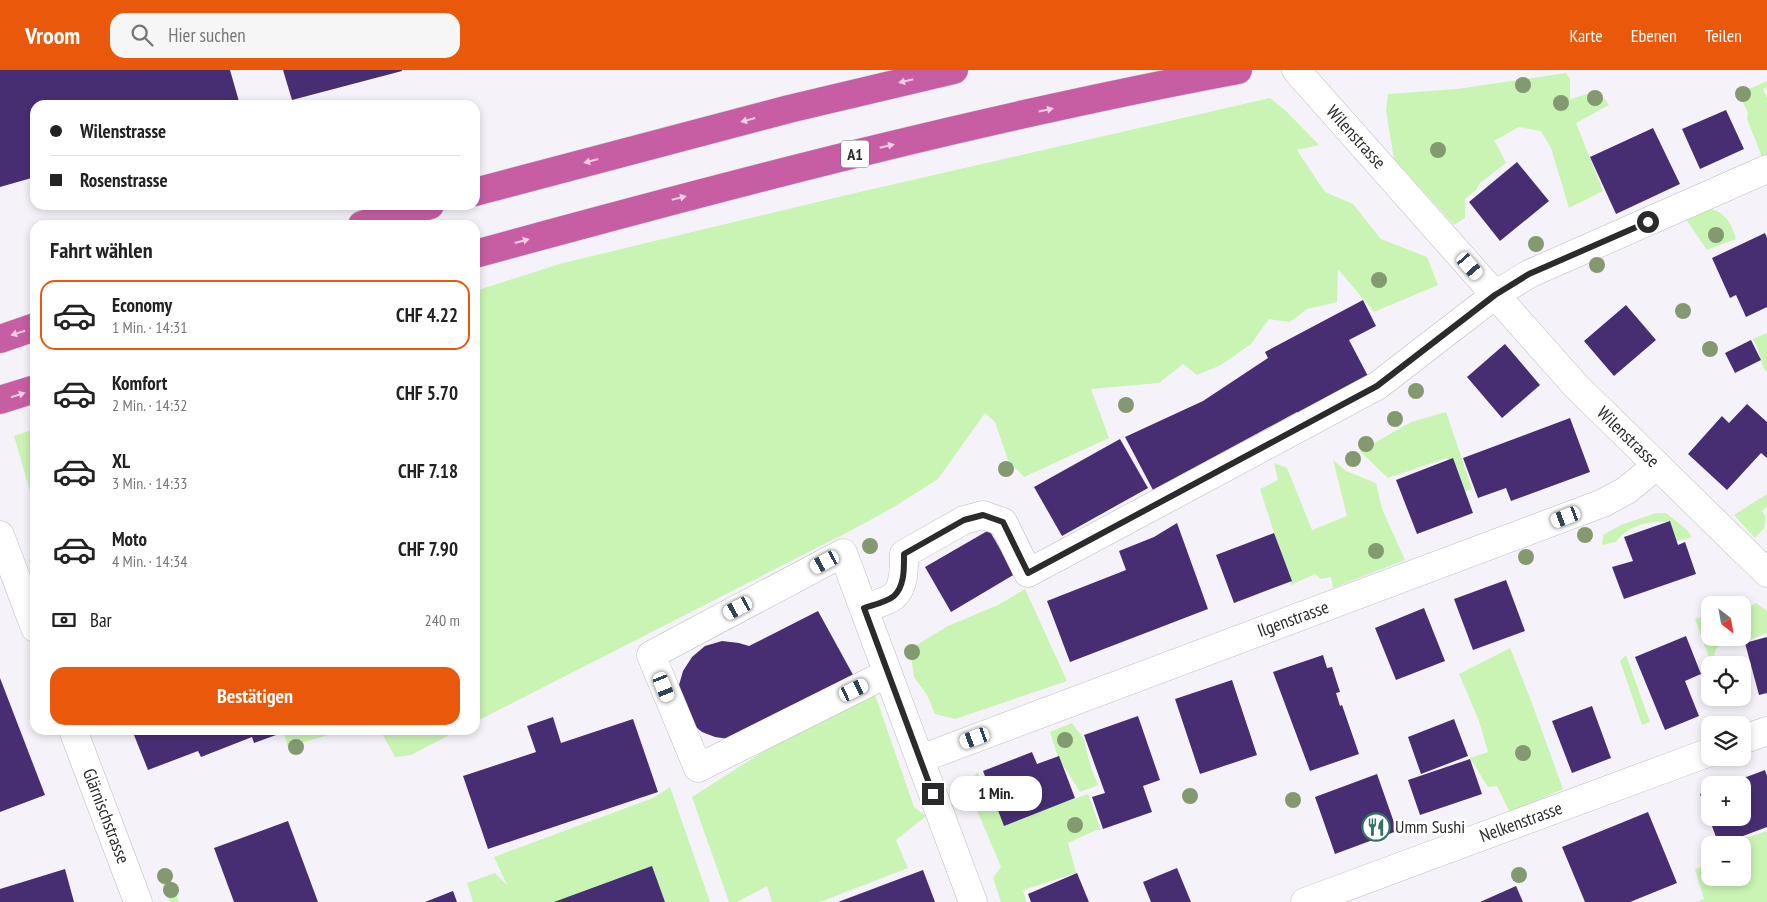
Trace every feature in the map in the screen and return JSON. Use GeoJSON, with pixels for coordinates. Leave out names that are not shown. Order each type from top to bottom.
{"type":"FeatureCollection","features":[{"type":"Feature","properties":{"kind":"highway"},"geometry":{"type":"LineString","coordinates":[[480,191],[789,109],[954,70]]}},
{"type":"Feature","properties":{"kind":"highway","name":"A1"},"geometry":{"type":"LineString","coordinates":[[480,253],[652,205],[823,161],[999,120],[1238,70]]}},
{"type":"Feature","properties":{"kind":"highway"},"geometry":{"type":"LineString","coordinates":[[379,220],[413,210]]}},
{"type":"Feature","properties":{"kind":"highway"},"geometry":{"type":"LineString","coordinates":[[0,339],[30,329]]}},
{"type":"Feature","properties":{"kind":"highway"},"geometry":{"type":"LineString","coordinates":[[0,400],[30,391]]}},
{"type":"Feature","properties":{"kind":"street","name":"Wilenstrasse"},"geometry":{"type":"LineString","coordinates":[[1296,70],[1576,386],[1767,573]]}},
{"type":"Feature","properties":{"kind":"street"},"geometry":{"type":"LineString","coordinates":[[864,608],[894,596],[901,584],[904,572],[904,554],[964,520],[983,515],[1003,522],[1028,573],[1377,386],[1495,295],[1529,274],[1767,169]]}},
{"type":"Feature","properties":{"kind":"street","name":"Ilgenstrasse"},"geometry":{"type":"LineString","coordinates":[[920,759],[1603,504],[1627,490],[1657,465]]}},
{"type":"Feature","properties":{"kind":"street"},"geometry":{"type":"LineString","coordinates":[[0,535],[30,615]]}},
{"type":"Feature","properties":{"kind":"street"},"geometry":{"type":"LineString","coordinates":[[888,673],[698,768],[651,655],[843,553],[864,608],[973,902]]}},
{"type":"Feature","properties":{"kind":"street"},"geometry":{"type":"LineString","coordinates":[[1751,737],[1767,731]]}},
{"type":"Feature","properties":{"kind":"street","name":"Glärnischstrasse"},"geometry":{"type":"LineString","coordinates":[[75,735],[138,902]]}},
{"type":"Feature","properties":{"kind":"street","name":"Nelkenstrasse"},"geometry":{"type":"LineString","coordinates":[[1305,902],[1701,755]]}},
{"type":"Feature","properties":{"kind":"green space"},"geometry":{"type":"Polygon","coordinates":[[[1566,73],[1570,79],[1570,99],[1598,91],[1609,105],[1576,123],[1603,191],[1569,208],[1551,148],[1541,131],[1519,127],[1494,141],[1506,163],[1480,183],[1476,190],[1465,199],[1465,218],[1454,225],[1394,159],[1386,110],[1388,94],[1457,89],[1566,73]]]}},
{"type":"Feature","properties":{"kind":"green space"},"geometry":{"type":"Polygon","coordinates":[[[1767,81],[1767,87],[1763,89],[1767,98],[1767,158],[1763,159],[1747,119],[1748,112],[1738,94],[1767,81]]]}},
{"type":"Feature","properties":{"kind":"green space"},"geometry":{"type":"Polygon","coordinates":[[[1270,98],[1287,112],[1319,145],[1297,150],[1325,192],[1353,204],[1381,239],[1427,257],[1438,285],[1374,312],[1338,269],[1337,302],[1307,309],[1290,322],[1269,319],[1251,344],[1221,365],[1197,375],[1183,364],[1159,383],[1091,389],[1109,438],[1024,477],[1008,460],[995,422],[985,413],[938,479],[894,507],[480,719],[480,289],[563,263],[851,194],[1270,98]]]}},
{"type":"Feature","properties":{"kind":"green space"},"geometry":{"type":"Polygon","coordinates":[[[1705,207],[1717,211],[1729,221],[1736,239],[1707,250],[1685,218],[1705,207]]]}},
{"type":"Feature","properties":{"kind":"green space"},"geometry":{"type":"Polygon","coordinates":[[[1767,333],[1767,373],[1753,339],[1767,333]]]}},
{"type":"Feature","properties":{"kind":"green space"},"geometry":{"type":"Polygon","coordinates":[[[1446,412],[1472,489],[1460,493],[1447,458],[1388,478],[1360,451],[1411,422],[1446,412]]]}},
{"type":"Feature","properties":{"kind":"green space"},"geometry":{"type":"Polygon","coordinates":[[[30,431],[30,491],[14,436],[30,431]]]}},
{"type":"Feature","properties":{"kind":"green space"},"geometry":{"type":"Polygon","coordinates":[[[1333,460],[1346,471],[1376,483],[1382,509],[1405,560],[1333,588],[1331,577],[1321,579],[1315,574],[1291,585],[1260,489],[1278,480],[1274,463],[1287,468],[1312,530],[1347,516],[1333,460]]]}},
{"type":"Feature","properties":{"kind":"green space"},"geometry":{"type":"Polygon","coordinates":[[[1767,494],[1767,506],[1762,511],[1766,518],[1764,528],[1755,538],[1734,515],[1767,494]]]}},
{"type":"Feature","properties":{"kind":"green space"},"geometry":{"type":"Polygon","coordinates":[[[1656,513],[1666,513],[1687,530],[1692,537],[1674,542],[1667,522],[1653,522],[1638,525],[1620,536],[1616,542],[1602,545],[1603,535],[1621,525],[1656,513]]]}},
{"type":"Feature","properties":{"kind":"green space"},"geometry":{"type":"Polygon","coordinates":[[[1025,589],[1067,681],[955,719],[935,714],[927,695],[914,677],[910,649],[948,626],[998,605],[1025,589]]]}},
{"type":"Feature","properties":{"kind":"green space"},"geometry":{"type":"Polygon","coordinates":[[[1756,603],[1767,611],[1767,633],[1751,640],[1751,606],[1756,603]]]}},
{"type":"Feature","properties":{"kind":"green space"},"geometry":{"type":"Polygon","coordinates":[[[1701,617],[1701,635],[1695,619],[1701,617]]]}},
{"type":"Feature","properties":{"kind":"green space"},"geometry":{"type":"Polygon","coordinates":[[[1705,646],[1719,646],[1714,656],[1709,656],[1705,646]]]}},
{"type":"Feature","properties":{"kind":"green space"},"geometry":{"type":"Polygon","coordinates":[[[1510,648],[1563,789],[1510,813],[1497,786],[1488,787],[1470,758],[1488,752],[1479,721],[1459,674],[1510,648]]]}},
{"type":"Feature","properties":{"kind":"green space"},"geometry":{"type":"Polygon","coordinates":[[[1626,655],[1650,722],[1642,725],[1620,661],[1626,655]]]}},
{"type":"Feature","properties":{"kind":"green space"},"geometry":{"type":"Polygon","coordinates":[[[871,683],[914,807],[926,816],[896,840],[908,868],[820,902],[772,902],[767,886],[737,902],[729,902],[692,797],[871,683]]]}},
{"type":"Feature","properties":{"kind":"green space"},"geometry":{"type":"Polygon","coordinates":[[[1072,723],[1084,739],[1090,765],[1098,785],[1080,792],[1058,757],[1050,732],[1072,723]]]}},
{"type":"Feature","properties":{"kind":"green space"},"geometry":{"type":"Polygon","coordinates":[[[284,735],[328,735],[288,747],[284,735]]]}},
{"type":"Feature","properties":{"kind":"green space"},"geometry":{"type":"Polygon","coordinates":[[[383,735],[449,735],[411,755],[395,757],[383,735]]]}},
{"type":"Feature","properties":{"kind":"green space"},"geometry":{"type":"Polygon","coordinates":[[[977,772],[996,807],[1044,797],[1050,807],[1088,794],[1101,830],[1096,830],[1068,843],[1076,873],[1023,890],[1026,902],[1001,902],[993,878],[1001,867],[968,789],[977,772]]]}},
{"type":"Feature","properties":{"kind":"green space"},"geometry":{"type":"Polygon","coordinates":[[[670,787],[710,902],[473,902],[467,883],[495,873],[507,885],[494,857],[653,798],[670,787]]]}},
{"type":"Feature","properties":{"kind":"green space"},"geometry":{"type":"Polygon","coordinates":[[[1767,831],[1767,902],[1696,902],[1704,899],[1695,869],[1701,867],[1701,886],[1751,886],[1751,836],[1767,831]]]}},
{"type":"Feature","properties":{"kind":"green space"},"geometry":{"type":"Polygon","coordinates":[[[168,870],[179,902],[170,902],[158,873],[168,870]]]}},
{"type":"Feature","properties":{"kind":"building"},"geometry":{"type":"Polygon","coordinates":[[[0,70],[230,70],[239,100],[30,100],[30,178],[0,187],[0,70]]]}},
{"type":"Feature","properties":{"kind":"building"},"geometry":{"type":"Polygon","coordinates":[[[283,70],[402,70],[402,71],[292,100],[283,70]]]}},
{"type":"Feature","properties":{"kind":"building"},"geometry":{"type":"Polygon","coordinates":[[[1726,110],[1744,149],[1700,169],[1682,129],[1726,110]]]}},
{"type":"Feature","properties":{"kind":"building"},"geometry":{"type":"Polygon","coordinates":[[[1653,128],[1680,184],[1616,214],[1590,157],[1653,128]]]}},
{"type":"Feature","properties":{"kind":"building"},"geometry":{"type":"Polygon","coordinates":[[[1517,162],[1549,201],[1500,241],[1469,202],[1517,162]]]}},
{"type":"Feature","properties":{"kind":"building"},"geometry":{"type":"Polygon","coordinates":[[[1765,233],[1767,238],[1767,307],[1746,317],[1736,295],[1730,298],[1712,258],[1765,233]]]}},
{"type":"Feature","properties":{"kind":"building"},"geometry":{"type":"Polygon","coordinates":[[[1363,300],[1376,326],[1349,340],[1369,378],[1298,415],[1297,412],[1153,490],[1125,437],[1203,401],[1268,358],[1265,352],[1363,300]]]}},
{"type":"Feature","properties":{"kind":"building"},"geometry":{"type":"Polygon","coordinates":[[[1626,305],[1656,340],[1614,376],[1584,341],[1626,305]]]}},
{"type":"Feature","properties":{"kind":"building"},"geometry":{"type":"Polygon","coordinates":[[[1751,340],[1761,360],[1735,373],[1725,353],[1751,340]]]}},
{"type":"Feature","properties":{"kind":"building"},"geometry":{"type":"Polygon","coordinates":[[[1505,344],[1540,385],[1502,418],[1467,377],[1505,344]]]}},
{"type":"Feature","properties":{"kind":"building"},"geometry":{"type":"Polygon","coordinates":[[[1747,404],[1767,422],[1767,458],[1761,453],[1727,490],[1688,454],[1722,416],[1729,423],[1747,404]]]}},
{"type":"Feature","properties":{"kind":"building"},"geometry":{"type":"Polygon","coordinates":[[[1570,418],[1590,472],[1511,501],[1506,488],[1478,498],[1463,458],[1570,418]]]}},
{"type":"Feature","properties":{"kind":"building"},"geometry":{"type":"Polygon","coordinates":[[[1120,439],[1148,488],[1062,536],[1034,487],[1120,439]]]}},
{"type":"Feature","properties":{"kind":"building"},"geometry":{"type":"Polygon","coordinates":[[[1453,458],[1473,513],[1417,534],[1396,480],[1453,458]]]}},
{"type":"Feature","properties":{"kind":"building"},"geometry":{"type":"Polygon","coordinates":[[[1670,521],[1678,545],[1685,542],[1696,574],[1624,599],[1612,567],[1633,561],[1624,537],[1670,521]]]}},
{"type":"Feature","properties":{"kind":"building"},"geometry":{"type":"Polygon","coordinates":[[[1177,523],[1208,609],[1070,662],[1047,601],[1126,570],[1119,551],[1154,537],[1177,523]]]}},
{"type":"Feature","properties":{"kind":"building"},"geometry":{"type":"Polygon","coordinates":[[[989,530],[1015,574],[951,612],[925,567],[989,530]]]}},
{"type":"Feature","properties":{"kind":"building"},"geometry":{"type":"Polygon","coordinates":[[[1274,533],[1292,581],[1234,603],[1216,555],[1274,533]]]}},
{"type":"Feature","properties":{"kind":"building"},"geometry":{"type":"Polygon","coordinates":[[[1506,580],[1525,631],[1473,650],[1454,599],[1506,580]]]}},
{"type":"Feature","properties":{"kind":"building"},"geometry":{"type":"Polygon","coordinates":[[[1424,608],[1445,661],[1396,680],[1375,628],[1424,608]]]}},
{"type":"Feature","properties":{"kind":"building"},"geometry":{"type":"Polygon","coordinates":[[[818,611],[857,682],[729,739],[715,737],[702,732],[691,723],[679,699],[679,685],[683,671],[692,657],[705,646],[722,641],[749,646],[818,611]]]}},
{"type":"Feature","properties":{"kind":"building"},"geometry":{"type":"Polygon","coordinates":[[[1686,636],[1701,674],[1685,681],[1699,716],[1665,730],[1635,657],[1686,636]]]}},
{"type":"Feature","properties":{"kind":"building"},"geometry":{"type":"Polygon","coordinates":[[[1767,637],[1767,693],[1759,695],[1751,665],[1751,656],[1748,656],[1746,646],[1751,646],[1751,641],[1767,637]]]}},
{"type":"Feature","properties":{"kind":"building"},"geometry":{"type":"Polygon","coordinates":[[[1323,655],[1327,668],[1332,667],[1340,692],[1336,693],[1340,706],[1342,705],[1359,754],[1310,771],[1273,672],[1323,655]]]}},
{"type":"Feature","properties":{"kind":"building"},"geometry":{"type":"Polygon","coordinates":[[[0,678],[45,795],[0,812],[0,678]]]}},
{"type":"Feature","properties":{"kind":"building"},"geometry":{"type":"Polygon","coordinates":[[[1232,680],[1257,755],[1200,774],[1175,699],[1232,680]]]}},
{"type":"Feature","properties":{"kind":"building"},"geometry":{"type":"Polygon","coordinates":[[[1592,706],[1611,758],[1572,773],[1552,721],[1592,706]]]}},
{"type":"Feature","properties":{"kind":"building"},"geometry":{"type":"Polygon","coordinates":[[[1138,716],[1160,780],[1143,786],[1152,812],[1103,829],[1092,797],[1105,793],[1084,735],[1138,716]]]}},
{"type":"Feature","properties":{"kind":"building"},"geometry":{"type":"Polygon","coordinates":[[[553,717],[561,743],[633,719],[658,792],[488,849],[463,776],[536,752],[527,726],[553,717]]]}},
{"type":"Feature","properties":{"kind":"building"},"geometry":{"type":"Polygon","coordinates":[[[1454,719],[1468,756],[1421,774],[1408,737],[1454,719]]]}},
{"type":"Feature","properties":{"kind":"building"},"geometry":{"type":"Polygon","coordinates":[[[134,735],[276,735],[254,743],[252,737],[201,757],[198,751],[148,770],[134,735]]]}},
{"type":"Feature","properties":{"kind":"building"},"geometry":{"type":"Polygon","coordinates":[[[1032,752],[1037,764],[1059,756],[1075,798],[1004,826],[983,771],[1032,752]]]}},
{"type":"Feature","properties":{"kind":"building"},"geometry":{"type":"Polygon","coordinates":[[[1470,759],[1482,794],[1420,815],[1408,780],[1470,759]]]}},
{"type":"Feature","properties":{"kind":"building"},"geometry":{"type":"Polygon","coordinates":[[[1765,770],[1767,776],[1767,827],[1743,836],[1716,836],[1712,826],[1751,826],[1751,776],[1749,776],[1765,770]]]}},
{"type":"Feature","properties":{"kind":"building"},"geometry":{"type":"Polygon","coordinates":[[[1377,774],[1397,831],[1335,854],[1315,797],[1377,774]]]}},
{"type":"Feature","properties":{"kind":"building"},"geometry":{"type":"Polygon","coordinates":[[[1648,812],[1677,883],[1630,902],[1585,902],[1562,847],[1648,812]]]}},
{"type":"Feature","properties":{"kind":"building"},"geometry":{"type":"Polygon","coordinates":[[[288,821],[318,902],[234,902],[214,848],[288,821]]]}},
{"type":"Feature","properties":{"kind":"building"},"geometry":{"type":"Polygon","coordinates":[[[652,866],[665,902],[554,902],[652,866]]]}},
{"type":"Feature","properties":{"kind":"building"},"geometry":{"type":"Polygon","coordinates":[[[1177,868],[1191,902],[1151,902],[1143,882],[1177,868]]]}},
{"type":"Feature","properties":{"kind":"building"},"geometry":{"type":"Polygon","coordinates":[[[65,869],[74,902],[0,902],[0,889],[65,869]]]}},
{"type":"Feature","properties":{"kind":"building"},"geometry":{"type":"Polygon","coordinates":[[[923,870],[935,902],[838,902],[923,870]]]}},
{"type":"Feature","properties":{"kind":"building"},"geometry":{"type":"Polygon","coordinates":[[[1077,873],[1089,902],[1031,902],[1028,894],[1077,873]]]}},
{"type":"Feature","properties":{"kind":"building"},"geometry":{"type":"Polygon","coordinates":[[[1516,886],[1523,902],[1480,902],[1516,886]]]}},
{"type":"Feature","properties":{"kind":"building"},"geometry":{"type":"Polygon","coordinates":[[[453,891],[457,902],[425,902],[453,891]]]}},
{"type":"Feature","properties":{"kind":"place","name":"Umm Sushi"},"geometry":{"type":"Point","coordinates":[1376,827]}},
{"type":"Feature","properties":{"kind":"route"},"geometry":{"type":"LineString","coordinates":[[933,794],[864,608],[894,596],[901,584],[904,572],[904,554],[964,520],[983,515],[1003,522],[1028,573],[1377,386],[1495,295],[1529,274],[1648,222]]}}]}
